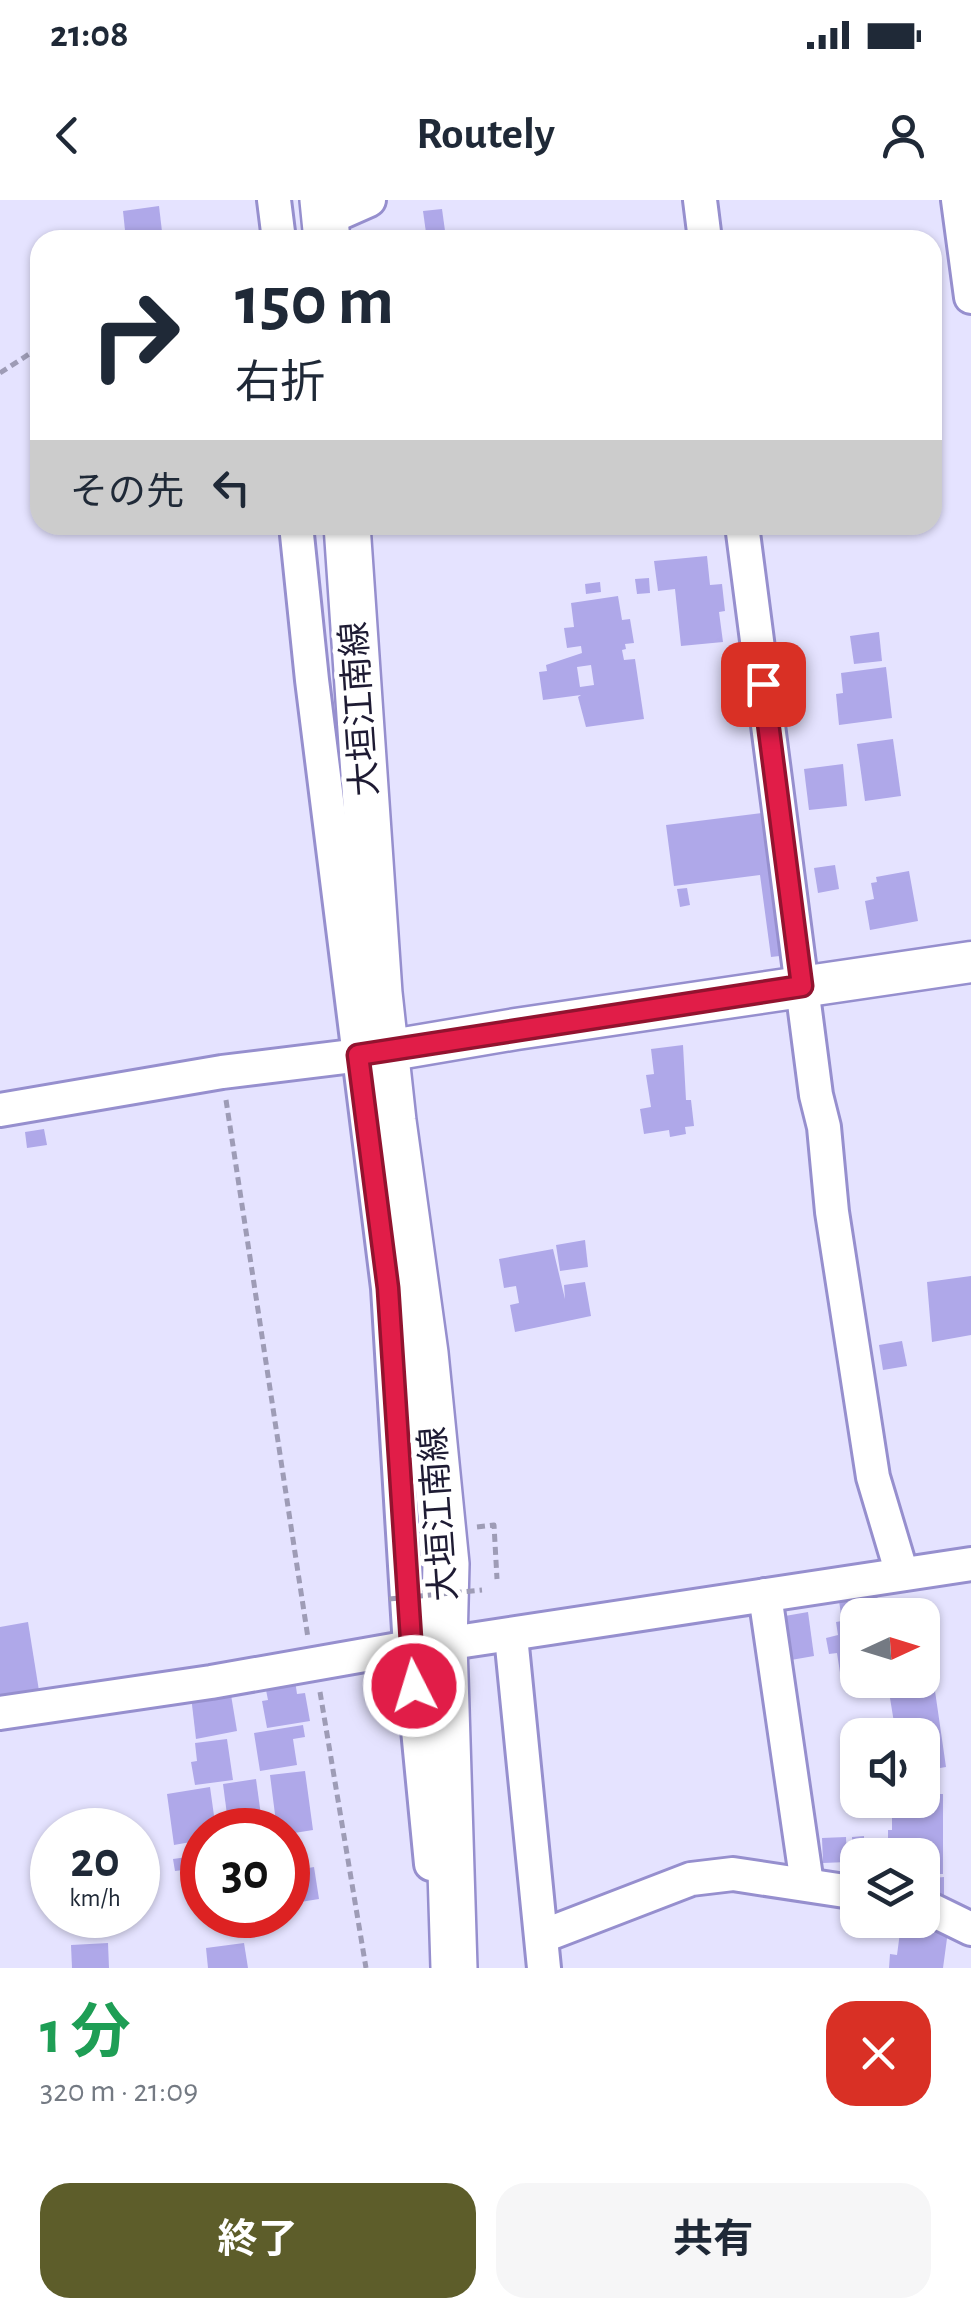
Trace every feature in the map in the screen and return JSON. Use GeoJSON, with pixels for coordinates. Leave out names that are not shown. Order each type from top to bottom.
{"type":"FeatureCollection","features":[{"type":"Feature","properties":{"kind":"main road","name":"大垣江南線"},"geometry":{"type":"LineString","coordinates":[[348,535],[379,993],[372,1053],[395,1141],[426,1354],[446,1564],[427,1645],[454,1968]]}},
{"type":"Feature","properties":{"kind":"street"},"geometry":{"type":"LineString","coordinates":[[274,200],[278,230]]}},
{"type":"Feature","properties":{"kind":"street"},"geometry":{"type":"LineString","coordinates":[[325,220],[369,200]]}},
{"type":"Feature","properties":{"kind":"street"},"geometry":{"type":"LineString","coordinates":[[700,200],[704,230]]}},
{"type":"Feature","properties":{"kind":"street"},"geometry":{"type":"LineString","coordinates":[[958,200],[971,298]]}},
{"type":"Feature","properties":{"kind":"street"},"geometry":{"type":"LineString","coordinates":[[297,535],[372,1053]]}},
{"type":"Feature","properties":{"kind":"street"},"geometry":{"type":"LineString","coordinates":[[743,535],[872,1477],[902,1574]]}},
{"type":"Feature","properties":{"kind":"street"},"geometry":{"type":"LineString","coordinates":[[0,1110],[222,1072],[971,962]]}},
{"type":"Feature","properties":{"kind":"street"},"geometry":{"type":"LineString","coordinates":[[0,1713],[971,1564]]}},
{"type":"Feature","properties":{"kind":"street"},"geometry":{"type":"LineString","coordinates":[[765,1595],[807,1884]]}},
{"type":"Feature","properties":{"kind":"street"},"geometry":{"type":"LineString","coordinates":[[511,1636],[544,1952],[691,1879],[733,1874],[840,1890]]}},
{"type":"Feature","properties":{"kind":"street"},"geometry":{"type":"LineString","coordinates":[[427,1645],[442,1968]]}},
{"type":"Feature","properties":{"kind":"street"},"geometry":{"type":"LineString","coordinates":[[940,1914],[971,1930]]}},
{"type":"Feature","properties":{"kind":"path"},"geometry":{"type":"LineString","coordinates":[[0,373],[30,354]]}},
{"type":"Feature","properties":{"kind":"path"},"geometry":{"type":"LineString","coordinates":[[222,1072],[304,1624],[366,1968]]}},
{"type":"Feature","properties":{"kind":"path"},"geometry":{"type":"LineString","coordinates":[[478,1542],[477,1526],[494,1525],[498,1579]]}},
{"type":"Feature","properties":{"kind":"path"},"geometry":{"type":"LineString","coordinates":[[389,1599],[482,1590],[480,1574]]}},
{"type":"Feature","properties":{"kind":"building"},"geometry":{"type":"Polygon","coordinates":[[[159,206],[162,230],[125,230],[123,211],[159,206]]]}},
{"type":"Feature","properties":{"kind":"building"},"geometry":{"type":"Polygon","coordinates":[[[442,209],[445,230],[426,230],[423,211],[442,209]]]}},
{"type":"Feature","properties":{"kind":"building"},"geometry":{"type":"Polygon","coordinates":[[[707,556],[710,585],[722,584],[725,611],[719,612],[723,642],[681,646],[675,589],[658,591],[654,561],[707,556]]]}},
{"type":"Feature","properties":{"kind":"building"},"geometry":{"type":"Polygon","coordinates":[[[649,578],[650,593],[637,594],[635,579],[649,578]]]}},
{"type":"Feature","properties":{"kind":"building"},"geometry":{"type":"Polygon","coordinates":[[[600,582],[601,592],[586,594],[585,584],[600,582]]]}},
{"type":"Feature","properties":{"kind":"building"},"geometry":{"type":"Polygon","coordinates":[[[618,596],[622,620],[630,619],[634,643],[625,644],[624,660],[635,659],[644,719],[586,727],[578,697],[581,695],[543,700],[539,672],[547,671],[546,665],[582,653],[581,646],[567,648],[564,628],[574,627],[571,603],[618,596]],[[591,665],[577,667],[580,687],[594,685],[591,665]]]}},
{"type":"Feature","properties":{"kind":"building"},"geometry":{"type":"Polygon","coordinates":[[[879,632],[882,661],[854,664],[850,636],[879,632]]]}},
{"type":"Feature","properties":{"kind":"building"},"geometry":{"type":"Polygon","coordinates":[[[886,667],[892,718],[839,725],[836,694],[843,693],[841,673],[886,667]]]}},
{"type":"Feature","properties":{"kind":"building"},"geometry":{"type":"Polygon","coordinates":[[[893,739],[901,796],[865,801],[857,744],[893,739]]]}},
{"type":"Feature","properties":{"kind":"building"},"geometry":{"type":"Polygon","coordinates":[[[843,764],[847,806],[809,810],[804,769],[843,764]]]}},
{"type":"Feature","properties":{"kind":"building"},"geometry":{"type":"Polygon","coordinates":[[[778,811],[788,955],[771,957],[760,875],[674,886],[666,825],[778,811]]]}},
{"type":"Feature","properties":{"kind":"building"},"geometry":{"type":"Polygon","coordinates":[[[835,865],[839,889],[818,893],[814,868],[835,865]]]}},
{"type":"Feature","properties":{"kind":"building"},"geometry":{"type":"Polygon","coordinates":[[[909,871],[918,921],[870,930],[865,901],[874,899],[871,883],[877,882],[876,877],[909,871]]]}},
{"type":"Feature","properties":{"kind":"building"},"geometry":{"type":"Polygon","coordinates":[[[687,888],[690,905],[680,907],[677,889],[687,888]]]}},
{"type":"Feature","properties":{"kind":"building"},"geometry":{"type":"Polygon","coordinates":[[[683,1045],[686,1100],[691,1100],[694,1126],[685,1127],[686,1134],[670,1137],[669,1130],[644,1134],[640,1109],[651,1107],[646,1075],[654,1074],[651,1049],[683,1045]]]}},
{"type":"Feature","properties":{"kind":"building"},"geometry":{"type":"Polygon","coordinates":[[[44,1129],[47,1145],[27,1148],[25,1132],[44,1129]]]}},
{"type":"Feature","properties":{"kind":"building"},"geometry":{"type":"Polygon","coordinates":[[[585,1240],[588,1267],[560,1271],[556,1245],[585,1240]]]}},
{"type":"Feature","properties":{"kind":"building"},"geometry":{"type":"Polygon","coordinates":[[[553,1249],[565,1299],[564,1285],[585,1282],[591,1316],[515,1332],[510,1305],[519,1303],[516,1286],[504,1288],[499,1259],[553,1249]]]}},
{"type":"Feature","properties":{"kind":"building"},"geometry":{"type":"Polygon","coordinates":[[[971,1276],[971,1335],[932,1342],[927,1282],[971,1276]]]}},
{"type":"Feature","properties":{"kind":"building"},"geometry":{"type":"Polygon","coordinates":[[[902,1341],[907,1366],[883,1370],[879,1345],[902,1341]]]}},
{"type":"Feature","properties":{"kind":"building"},"geometry":{"type":"Polygon","coordinates":[[[876,1588],[878,1598],[840,1598],[840,1608],[838,1594],[876,1588]]]}},
{"type":"Feature","properties":{"kind":"building"},"geometry":{"type":"Polygon","coordinates":[[[808,1612],[814,1656],[791,1660],[785,1616],[808,1612]]]}},
{"type":"Feature","properties":{"kind":"building"},"geometry":{"type":"Polygon","coordinates":[[[840,1621],[840,1672],[837,1653],[829,1654],[826,1638],[838,1635],[836,1622],[840,1621]]]}},
{"type":"Feature","properties":{"kind":"building"},"geometry":{"type":"Polygon","coordinates":[[[28,1622],[40,1697],[0,1703],[0,1627],[28,1622]]]}},
{"type":"Feature","properties":{"kind":"building"},"geometry":{"type":"Polygon","coordinates":[[[295,1680],[297,1694],[305,1693],[310,1721],[267,1728],[262,1701],[268,1700],[265,1685],[295,1680]]]}},
{"type":"Feature","properties":{"kind":"building"},"geometry":{"type":"Polygon","coordinates":[[[230,1689],[237,1731],[196,1739],[191,1696],[230,1689]]]}},
{"type":"Feature","properties":{"kind":"building"},"geometry":{"type":"Polygon","coordinates":[[[890,1698],[936,1698],[939,1718],[893,1718],[890,1698]]]}},
{"type":"Feature","properties":{"kind":"building"},"geometry":{"type":"Polygon","coordinates":[[[303,1725],[305,1737],[293,1739],[297,1765],[260,1771],[254,1733],[303,1725]]]}},
{"type":"Feature","properties":{"kind":"building"},"geometry":{"type":"Polygon","coordinates":[[[940,1726],[946,1767],[940,1768],[940,1726]]]}},
{"type":"Feature","properties":{"kind":"building"},"geometry":{"type":"Polygon","coordinates":[[[227,1739],[233,1780],[195,1785],[191,1762],[197,1761],[195,1743],[227,1739]]]}},
{"type":"Feature","properties":{"kind":"building"},"geometry":{"type":"Polygon","coordinates":[[[305,1771],[313,1830],[310,1830],[310,1808],[274,1808],[270,1775],[305,1771]]]}},
{"type":"Feature","properties":{"kind":"building"},"geometry":{"type":"Polygon","coordinates":[[[256,1779],[260,1808],[226,1808],[223,1784],[256,1779]]]}},
{"type":"Feature","properties":{"kind":"building"},"geometry":{"type":"Polygon","coordinates":[[[210,1787],[213,1808],[180,1808],[180,1844],[174,1845],[167,1794],[210,1787]]]}},
{"type":"Feature","properties":{"kind":"building"},"geometry":{"type":"Polygon","coordinates":[[[943,1794],[943,1874],[940,1838],[888,1838],[888,1830],[892,1830],[892,1818],[940,1818],[943,1794]]]}},
{"type":"Feature","properties":{"kind":"building"},"geometry":{"type":"Polygon","coordinates":[[[846,1837],[840,1838],[840,1862],[823,1863],[822,1838],[846,1837]]]}},
{"type":"Feature","properties":{"kind":"building"},"geometry":{"type":"Polygon","coordinates":[[[180,1858],[180,1870],[175,1871],[173,1859],[180,1858]]]}},
{"type":"Feature","properties":{"kind":"building"},"geometry":{"type":"Polygon","coordinates":[[[314,1867],[319,1899],[310,1900],[310,1868],[314,1867]]]}},
{"type":"Feature","properties":{"kind":"building"},"geometry":{"type":"Polygon","coordinates":[[[940,1877],[944,1877],[944,1895],[940,1895],[940,1877]]]}},
{"type":"Feature","properties":{"kind":"building"},"geometry":{"type":"Polygon","coordinates":[[[940,1930],[948,1931],[943,1968],[889,1968],[890,1954],[897,1955],[899,1938],[940,1938],[940,1930]]]}},
{"type":"Feature","properties":{"kind":"building"},"geometry":{"type":"Polygon","coordinates":[[[108,1943],[109,1968],[72,1968],[71,1945],[108,1943]]]}},
{"type":"Feature","properties":{"kind":"building"},"geometry":{"type":"Polygon","coordinates":[[[244,1943],[248,1968],[208,1968],[206,1948],[244,1943]]]}},
{"type":"Feature","properties":{"kind":"route"},"geometry":{"type":"LineString","coordinates":[[414,1686],[388,1288],[358,1055],[802,986],[763,684]]}}]}
